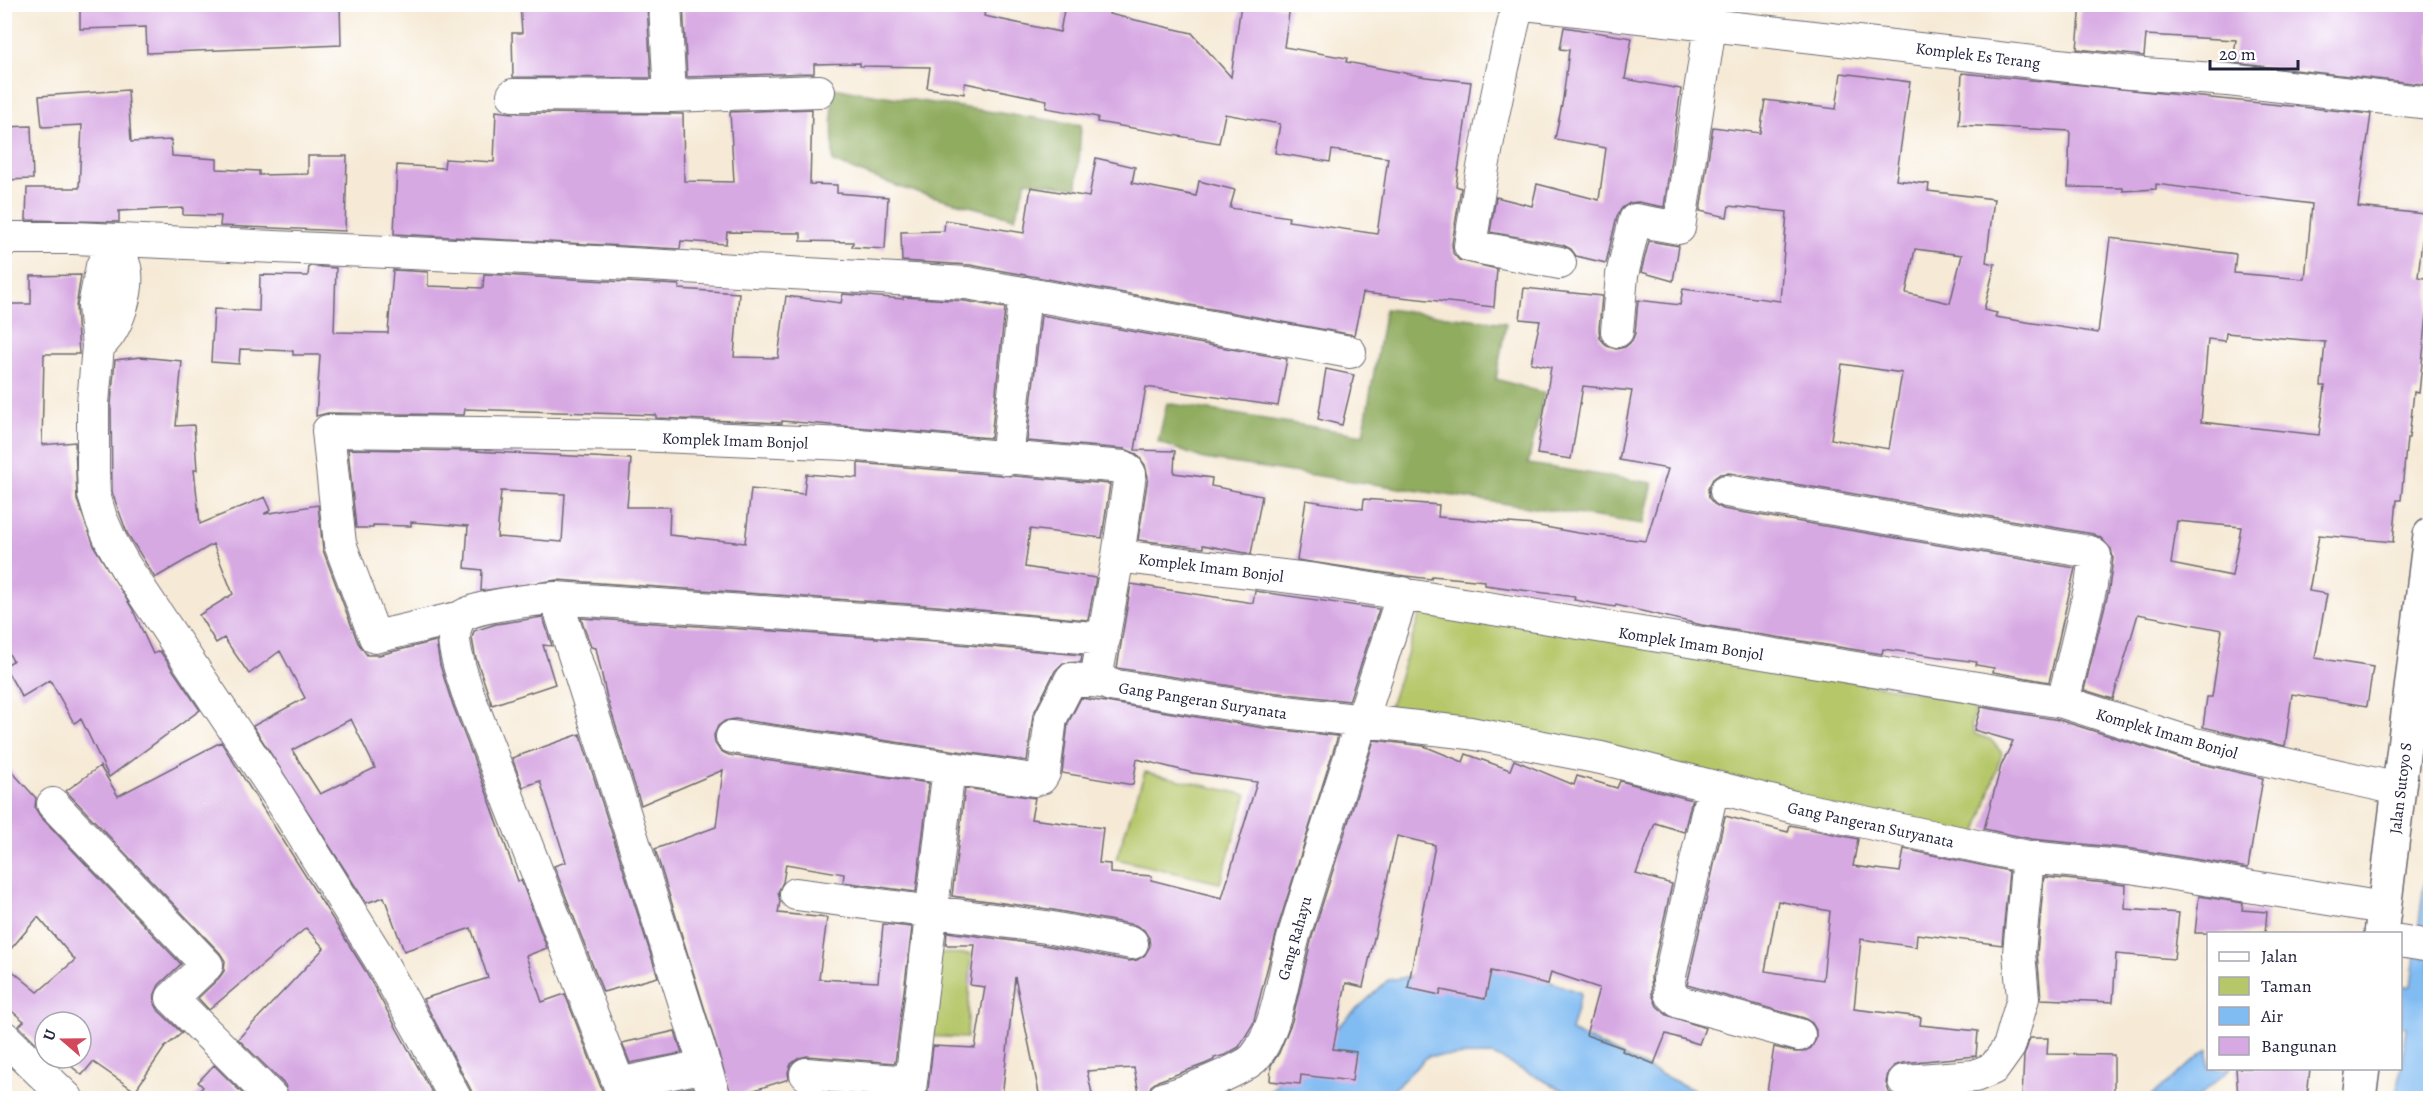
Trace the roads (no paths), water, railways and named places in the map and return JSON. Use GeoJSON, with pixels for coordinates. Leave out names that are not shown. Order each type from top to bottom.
{"type":"FeatureCollection","features":[{"type":"Feature","properties":{"kind":"highway","name":"Jalan Sutoyo S"},"geometry":{"type":"LineString","coordinates":[[2401,932],[2399,789],[2419,730],[2430,535]]}},
{"type":"Feature","properties":{"kind":"street"},"geometry":{"type":"LineString","coordinates":[[666,4],[670,96]]}},
{"type":"Feature","properties":{"kind":"street"},"geometry":{"type":"LineString","coordinates":[[1518,4],[1500,76],[1470,246],[1560,263]]}},
{"type":"Feature","properties":{"kind":"street","name":"Komplek Es Terang"},"geometry":{"type":"LineString","coordinates":[[1525,4],[2130,73],[2228,80],[2430,103]]}},
{"type":"Feature","properties":{"kind":"street"},"geometry":{"type":"LineString","coordinates":[[1617,331],[1622,275],[1635,220],[1680,228],[1710,26]]}},
{"type":"Feature","properties":{"kind":"street"},"geometry":{"type":"LineString","coordinates":[[513,95],[670,96],[819,91]]}},
{"type":"Feature","properties":{"kind":"street"},"geometry":{"type":"LineString","coordinates":[[4,238],[525,258],[935,280],[1025,293],[1350,352]]}},
{"type":"Feature","properties":{"kind":"street"},"geometry":{"type":"LineString","coordinates":[[114,244],[102,266],[97,283],[94,324],[98,346],[93,403],[94,495],[111,541],[158,616],[274,789],[379,958],[455,1098]]}},
{"type":"Feature","properties":{"kind":"street"},"geometry":{"type":"LineString","coordinates":[[1007,459],[1025,293]]}},
{"type":"Feature","properties":{"kind":"street","name":"Komplek Imam Bonjol"},"geometry":{"type":"LineString","coordinates":[[461,617],[375,637],[340,544],[328,431],[648,436],[846,444],[1127,468],[1130,474],[1118,556],[1402,593],[1594,627],[2063,702],[2194,744],[2399,789]]}},
{"type":"Feature","properties":{"kind":"street"},"geometry":{"type":"LineString","coordinates":[[1726,491],[2090,552],[2095,556],[2091,585],[2063,702]]}},
{"type":"Feature","properties":{"kind":"street","name":"Gang Pangeran Suryanata"},"geometry":{"type":"LineString","coordinates":[[1118,556],[1098,668],[1098,677],[1110,685],[1267,711],[1470,733],[1601,758],[1794,807],[2028,857],[2130,867],[2393,932]]}},
{"type":"Feature","properties":{"kind":"street"},"geometry":{"type":"LineString","coordinates":[[1362,722],[1402,593]]}},
{"type":"Feature","properties":{"kind":"street"},"geometry":{"type":"LineString","coordinates":[[556,598],[715,1098]]}},
{"type":"Feature","properties":{"kind":"street"},"geometry":{"type":"LineString","coordinates":[[705,1066],[619,1084],[468,694],[454,639],[456,625],[461,617],[530,599],[556,598],[924,623],[1104,639]]}},
{"type":"Feature","properties":{"kind":"street"},"geometry":{"type":"LineString","coordinates":[[732,737],[1034,780],[1041,777],[1046,765],[1051,718],[1071,679],[1102,681]]}},
{"type":"Feature","properties":{"kind":"street","name":"Gang Rahayu"},"geometry":{"type":"LineString","coordinates":[[1164,1098],[1249,1064],[1263,1045],[1270,1030],[1287,959],[1312,876],[1362,722]]}},
{"type":"Feature","properties":{"kind":"street"},"geometry":{"type":"LineString","coordinates":[[806,1074],[910,1090],[949,768]]}},
{"type":"Feature","properties":{"kind":"street"},"geometry":{"type":"LineString","coordinates":[[1713,787],[1669,980],[1670,993],[1678,1002],[1799,1035]]}},
{"type":"Feature","properties":{"kind":"street"},"geometry":{"type":"LineString","coordinates":[[53,804],[207,965],[172,998],[272,1098]]}},
{"type":"Feature","properties":{"kind":"street"},"geometry":{"type":"LineString","coordinates":[[1904,1081],[1975,1076],[1994,1068],[2009,1047],[2023,998],[2019,953],[2028,857]]}},
{"type":"Feature","properties":{"kind":"street"},"geometry":{"type":"LineString","coordinates":[[796,894],[1046,927],[1132,943]]}},
{"type":"Feature","properties":{"kind":"street"},"geometry":{"type":"LineString","coordinates":[[4,1037],[67,1098]]}},
{"type":"Feature","properties":{"kind":"water"},"geometry":{"type":"Polygon","coordinates":[[[2430,835],[2430,1078],[2428,1098],[2397,1098],[2406,1027],[2402,1026],[2402,987],[2411,986],[2430,835]]]}},
{"type":"Feature","properties":{"kind":"water"},"geometry":{"type":"Polygon","coordinates":[[[1499,963],[1581,993],[1571,1031],[1710,1098],[1578,1098],[1493,1055],[1428,1056],[1385,1098],[1262,1098],[1388,980],[1499,963]]]}},
{"type":"Feature","properties":{"kind":"water"},"geometry":{"type":"Polygon","coordinates":[[[2207,1050],[2207,1070],[2229,1070],[2197,1098],[2148,1098],[2207,1050]]]}}]}
